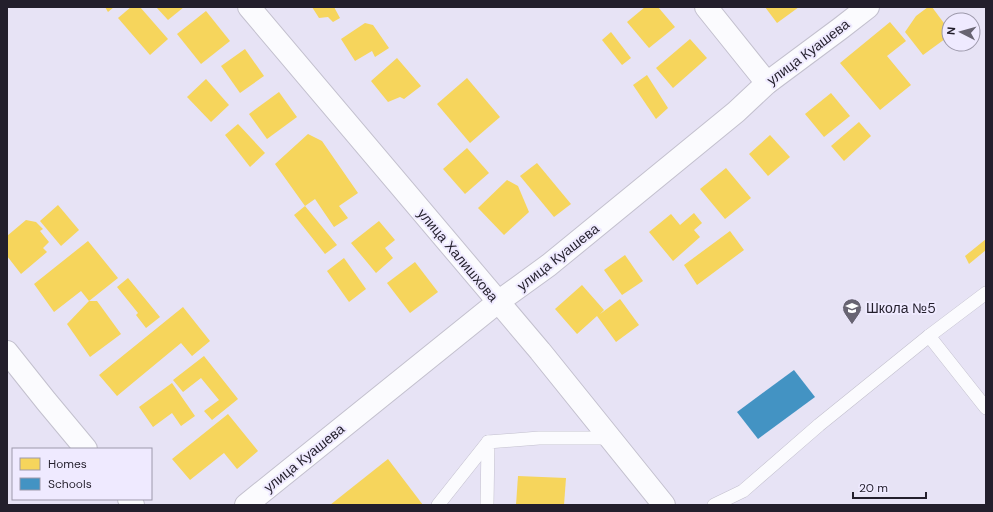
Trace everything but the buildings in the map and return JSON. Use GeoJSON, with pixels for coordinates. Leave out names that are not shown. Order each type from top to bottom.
{"type":"FeatureCollection","features":[{"type":"Feature","properties":{"kind":"street","name":"улица Халишхова"},"geometry":{"type":"LineString","coordinates":[[249,7],[540,351],[664,505]]}},
{"type":"Feature","properties":{"kind":"street"},"geometry":{"type":"LineString","coordinates":[[706,7],[767,82]]}},
{"type":"Feature","properties":{"kind":"street","name":"улица Куашева"},"geometry":{"type":"LineString","coordinates":[[246,505],[498,302],[556,261],[736,112],[767,82],[868,7]]}},
{"type":"Feature","properties":{"kind":"street"},"geometry":{"type":"LineString","coordinates":[[7,352],[85,448]]}},
{"type":"Feature","properties":{"kind":"lane"},"geometry":{"type":"LineString","coordinates":[[714,505],[743,490],[819,425],[929,336],[986,293]]}},
{"type":"Feature","properties":{"kind":"lane"},"geometry":{"type":"LineString","coordinates":[[929,336],[986,408]]}},
{"type":"Feature","properties":{"kind":"lane"},"geometry":{"type":"LineString","coordinates":[[438,505],[488,442],[539,438],[610,438]]}},
{"type":"Feature","properties":{"kind":"lane"},"geometry":{"type":"LineString","coordinates":[[487,505],[488,442]]}},
{"type":"Feature","properties":{"kind":"place","name":"Школа №5"},"geometry":{"type":"Point","coordinates":[852,325]}}]}
